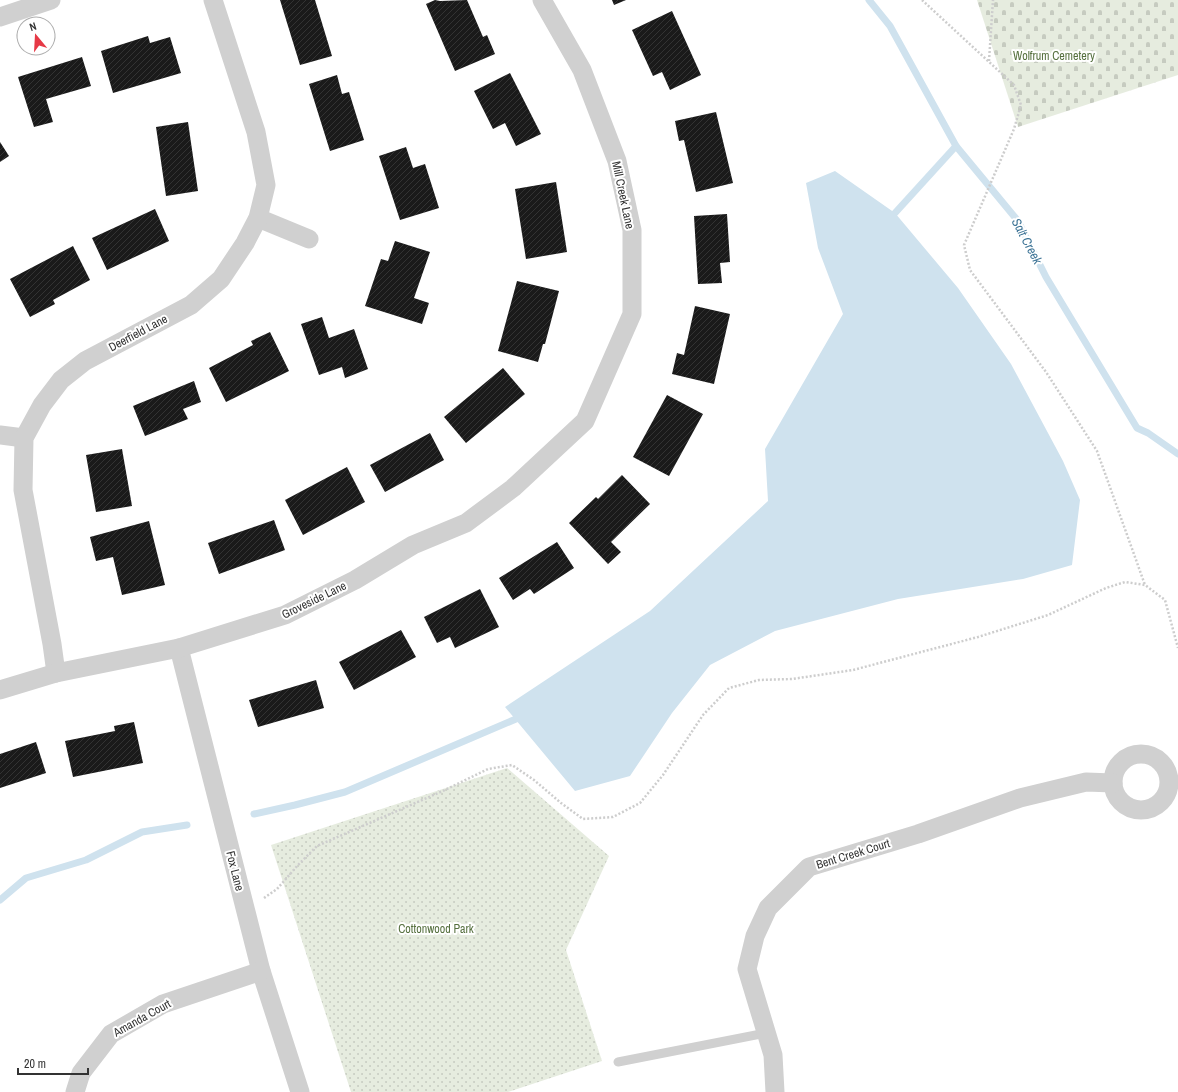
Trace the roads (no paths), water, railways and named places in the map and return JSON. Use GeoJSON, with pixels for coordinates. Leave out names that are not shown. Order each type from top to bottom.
{"type":"FeatureCollection","features":[{"type":"Feature","properties":{"kind":"street"},"geometry":{"type":"LineString","coordinates":[[0,17],[51,0]]}},
{"type":"Feature","properties":{"kind":"street","name":"Deerfield Lane"},"geometry":{"type":"LineString","coordinates":[[56,674],[24,490],[24,438],[42,405],[61,380],[85,361],[191,305],[221,279],[245,243],[258,218],[266,185],[256,132],[213,0]]}},
{"type":"Feature","properties":{"kind":"street","name":"Mill Creek Lane"},"geometry":{"type":"LineString","coordinates":[[542,0],[585,77],[617,161],[632,230],[632,314],[585,421]]}},
{"type":"Feature","properties":{"kind":"street"},"geometry":{"type":"LineString","coordinates":[[258,218],[309,239]]}},
{"type":"Feature","properties":{"kind":"street","name":"Groveside Lane"},"geometry":{"type":"LineString","coordinates":[[0,690],[56,674],[179,648],[285,615],[355,580],[413,545],[466,523],[513,488],[585,421]]}},
{"type":"Feature","properties":{"kind":"street"},"geometry":{"type":"LineString","coordinates":[[0,435],[24,438]]}},
{"type":"Feature","properties":{"kind":"street","name":"Fox Lane"},"geometry":{"type":"LineString","coordinates":[[179,648],[261,972],[300,1092]]}},
{"type":"Feature","properties":{"kind":"street","name":"Bent Creek Court"},"geometry":{"type":"LineString","coordinates":[[775,1092],[773,1055],[747,969],[755,936],[768,908],[809,867],[918,834],[1020,798],[1086,782],[1113,783]]}},
{"type":"Feature","properties":{"kind":"street","name":"Amanda Court"},"geometry":{"type":"LineString","coordinates":[[75,1092],[81,1073],[111,1034],[163,1004],[261,972]]}},
{"type":"Feature","properties":{"kind":"lane"},"geometry":{"type":"LineString","coordinates":[[618,1062],[766,1033]]}},
{"type":"Feature","properties":{"kind":"water"},"geometry":{"type":"Polygon","coordinates":[[[835,171],[895,213],[958,288],[1011,364],[1063,461],[1080,500],[1072,565],[1023,579],[898,599],[775,631],[710,665],[672,713],[630,776],[575,791],[505,707],[650,611],[768,501],[765,449],[843,314],[818,248],[806,183],[835,171]]]}},
{"type":"Feature","properties":{"kind":"waterway","name":"Salt Creek"},"geometry":{"type":"LineString","coordinates":[[869,0],[890,26],[956,146],[1018,221],[1046,277],[1137,428],[1148,433],[1178,454]]}},
{"type":"Feature","properties":{"kind":"waterway"},"geometry":{"type":"LineString","coordinates":[[895,213],[956,146]]}},
{"type":"Feature","properties":{"kind":"waterway"},"geometry":{"type":"LineString","coordinates":[[254,814],[345,792],[516,719]]}},
{"type":"Feature","properties":{"kind":"waterway"},"geometry":{"type":"LineString","coordinates":[[0,900],[26,878],[86,860],[142,832],[187,825]]}},
{"type":"Feature","properties":{"kind":"park label","name":"Wolfrum Cemetery"},"geometry":{"type":"Point","coordinates":[1054,56]}},
{"type":"Feature","properties":{"kind":"park label","name":"Cottonwood Park"},"geometry":{"type":"Point","coordinates":[436,929]}}]}
